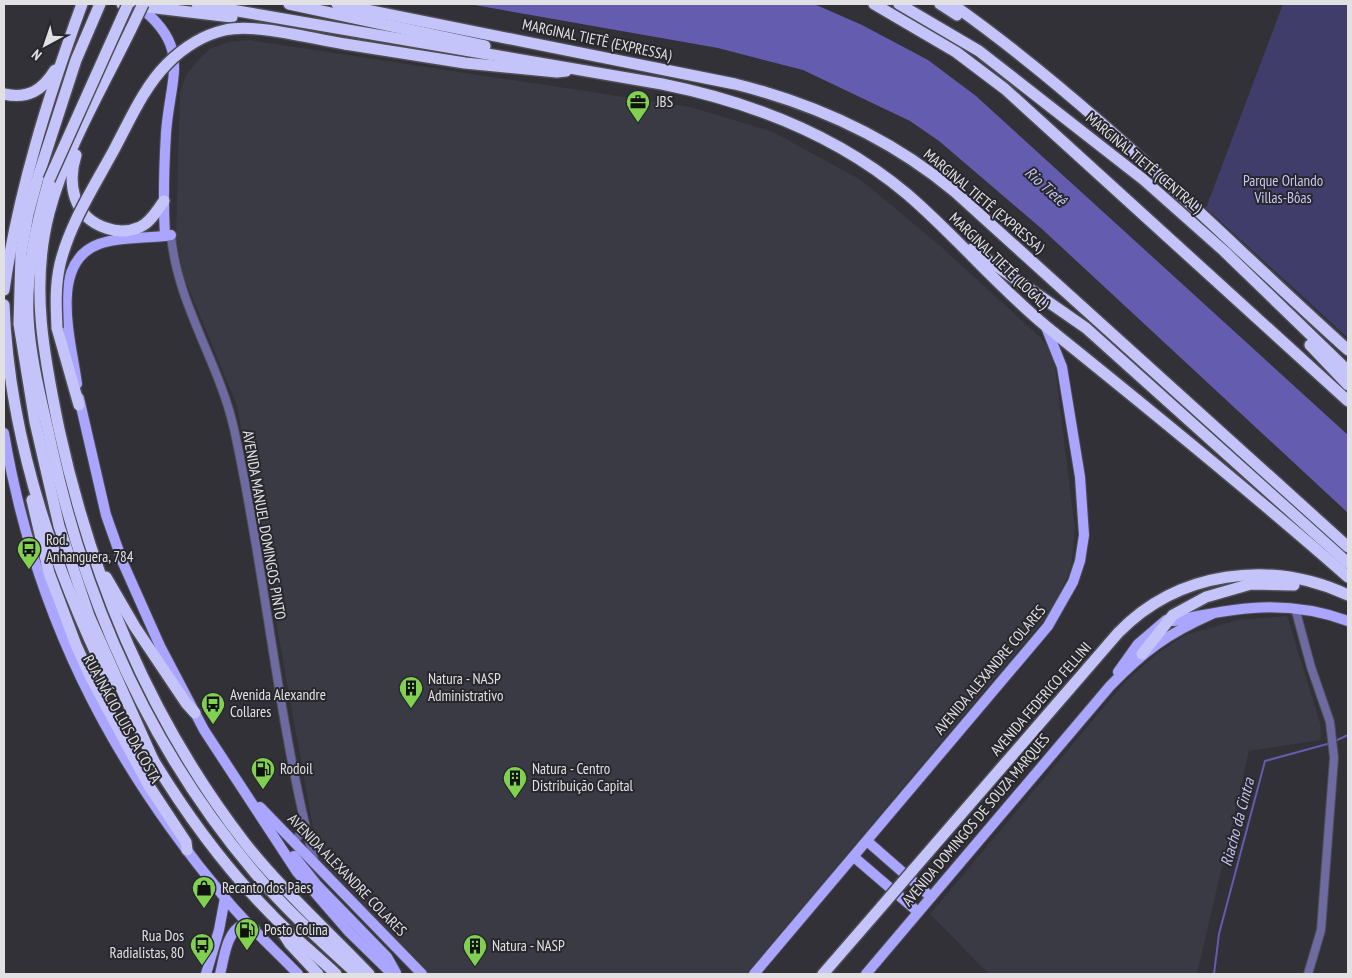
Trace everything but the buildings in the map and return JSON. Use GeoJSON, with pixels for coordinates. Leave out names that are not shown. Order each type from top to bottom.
{"type":"FeatureCollection","features":[{"type":"Feature","properties":{"kind":"highway"},"geometry":{"type":"LineString","coordinates":[[4,290],[13,227],[27,172],[62,58],[82,4]]}},
{"type":"Feature","properties":{"kind":"highway"},"geometry":{"type":"LineString","coordinates":[[100,4],[79,52],[21,253],[19,290],[23,356],[36,431],[58,526],[80,592],[103,650],[155,764]]}},
{"type":"Feature","properties":{"kind":"highway"},"geometry":{"type":"LineString","coordinates":[[122,4],[136,4],[247,18],[288,19]]}},
{"type":"Feature","properties":{"kind":"highway"},"geometry":{"type":"LineString","coordinates":[[136,4],[44,178],[30,266],[28,318],[31,348],[66,507],[99,610],[146,712],[180,771],[208,812],[262,881],[313,934],[357,974]]}},
{"type":"Feature","properties":{"kind":"highway"},"geometry":{"type":"LineString","coordinates":[[136,4],[132,29],[61,174],[49,215],[42,256],[39,290],[40,322],[46,367],[64,449],[88,544],[131,655],[172,736],[198,778],[262,862],[369,974]]}},
{"type":"Feature","properties":{"kind":"highway"},"geometry":{"type":"LineString","coordinates":[[197,4],[576,68]]}},
{"type":"Feature","properties":{"kind":"highway"},"geometry":{"type":"LineString","coordinates":[[289,4],[486,46],[524,59]]}},
{"type":"Feature","properties":{"kind":"highway","name":"MARGINAL TIETÊ (EXPRESSA)"},"geometry":{"type":"LineString","coordinates":[[337,4],[736,84],[796,101],[874,137],[914,161],[954,191],[1348,547]]}},
{"type":"Feature","properties":{"kind":"highway"},"geometry":{"type":"LineString","coordinates":[[874,4],[894,7]]}},
{"type":"Feature","properties":{"kind":"highway"},"geometry":{"type":"LineString","coordinates":[[879,4],[894,7],[1010,94],[1348,400]]}},
{"type":"Feature","properties":{"kind":"highway"},"geometry":{"type":"LineString","coordinates":[[912,4],[940,19],[953,34]]}},
{"type":"Feature","properties":{"kind":"highway"},"geometry":{"type":"LineString","coordinates":[[940,4],[966,20],[984,26]]}},
{"type":"Feature","properties":{"kind":"highway"},"geometry":{"type":"LineString","coordinates":[[952,4],[1026,59],[1108,130],[1348,350]]}},
{"type":"Feature","properties":{"kind":"highway","name":"MARGINAL TIETÊ (CENTRAL)"},"geometry":{"type":"LineString","coordinates":[[894,7],[953,34],[1003,68],[1144,180],[1224,251],[1348,371]]}},
{"type":"Feature","properties":{"kind":"highway"},"geometry":{"type":"LineString","coordinates":[[80,404],[57,328],[57,280],[67,243],[77,220],[140,101],[166,65],[181,51],[218,32],[235,29],[256,30],[474,64],[557,72],[576,68]]}},
{"type":"Feature","properties":{"kind":"highway"},"geometry":{"type":"LineString","coordinates":[[4,94],[21,96],[38,91],[62,58]]}},
{"type":"Feature","properties":{"kind":"highway","name":"MARGINAL TIETÊ (LOCAL)"},"geometry":{"type":"LineString","coordinates":[[576,68],[703,93],[759,109],[839,147],[868,166],[907,195],[1046,326],[1348,577]]}},
{"type":"Feature","properties":{"kind":"highway"},"geometry":{"type":"LineString","coordinates":[[87,119],[71,172],[72,190],[76,203],[85,216],[106,229],[127,231],[148,222],[164,201]]}},
{"type":"Feature","properties":{"kind":"highway"},"geometry":{"type":"LineString","coordinates":[[948,232],[1086,328],[1348,563]]}},
{"type":"Feature","properties":{"kind":"highway"},"geometry":{"type":"LineString","coordinates":[[4,305],[11,384],[33,482],[53,548],[88,640],[123,712],[185,810],[221,857],[271,914],[336,974]]}},
{"type":"Feature","properties":{"kind":"highway"},"geometry":{"type":"LineString","coordinates":[[1304,310],[1314,327],[1348,359]]}},
{"type":"Feature","properties":{"kind":"highway"},"geometry":{"type":"LineString","coordinates":[[1293,319],[1301,335],[1348,385]]}},
{"type":"Feature","properties":{"kind":"highway"},"geometry":{"type":"LineString","coordinates":[[33,482],[32,505],[49,573],[76,645],[91,678],[149,786],[186,842],[188,850]]}},
{"type":"Feature","properties":{"kind":"highway"},"geometry":{"type":"LineString","coordinates":[[88,544],[97,554],[110,585],[130,619],[186,703],[195,713]]}},
{"type":"Feature","properties":{"kind":"highway"},"geometry":{"type":"LineString","coordinates":[[1332,549],[1348,568]]}},
{"type":"Feature","properties":{"kind":"highway","name":"AVENIDA FEDERICO FELLINI"},"geometry":{"type":"LineString","coordinates":[[823,974],[1118,633],[1129,621],[1155,602],[1206,580],[1233,575],[1278,575],[1319,584],[1348,595]]}},
{"type":"Feature","properties":{"kind":"highway"},"geometry":{"type":"LineString","coordinates":[[1142,654],[1173,615],[1206,597],[1251,584],[1285,583],[1348,595]]}},
{"type":"Feature","properties":{"kind":"highway"},"geometry":{"type":"LineString","coordinates":[[271,914],[290,944],[318,974]]}},
{"type":"Feature","properties":{"kind":"main road"},"geometry":{"type":"LineString","coordinates":[[136,4],[158,21],[170,44],[174,63],[173,92],[166,130],[164,201],[168,236],[127,239],[98,244],[83,255],[72,271],[66,292],[80,404],[106,515],[123,563],[160,646],[195,713],[297,872],[349,932],[392,974]]}},
{"type":"Feature","properties":{"kind":"main road","name":"AVENIDA ALEXANDRE COLARES"},"geometry":{"type":"LineString","coordinates":[[754,974],[1048,626],[1073,582],[1080,561],[1084,535],[1080,477],[1062,367],[1046,326]]}},
{"type":"Feature","properties":{"kind":"main road","name":"RUA INÁCIO LUIS DA COSTA"},"geometry":{"type":"LineString","coordinates":[[4,433],[30,544],[73,666],[133,773],[163,818],[225,898],[298,974]]}},
{"type":"Feature","properties":{"kind":"main road","name":"AVENIDA DOMINGOS DE SOUZA MARQUES"},"geometry":{"type":"LineString","coordinates":[[1110,686],[1122,665],[1138,644],[1153,630],[1170,620],[1174,621],[1240,608],[1271,606],[1296,608],[1332,615],[1348,621]]}},
{"type":"Feature","properties":{"kind":"main road","name":"AVENIDA DOMINGOS DE SOUZA MARQUES"},"geometry":{"type":"LineString","coordinates":[[866,974],[1110,686],[1142,654],[1168,636],[1212,614]]}},
{"type":"Feature","properties":{"kind":"main road","name":"AVENIDA ALEXANDRE COLARES"},"geometry":{"type":"LineString","coordinates":[[250,798],[276,822],[316,866],[422,974]]}},
{"type":"Feature","properties":{"kind":"main road"},"geometry":{"type":"LineString","coordinates":[[268,827],[318,886],[387,957],[396,974]]}},
{"type":"Feature","properties":{"kind":"main road"},"geometry":{"type":"LineString","coordinates":[[867,841],[931,897]]}},
{"type":"Feature","properties":{"kind":"main road"},"geometry":{"type":"LineString","coordinates":[[854,857],[918,912]]}},
{"type":"Feature","properties":{"kind":"main road"},"geometry":{"type":"LineString","coordinates":[[209,974],[220,930],[225,898]]}},
{"type":"Feature","properties":{"kind":"main road"},"geometry":{"type":"LineString","coordinates":[[220,974],[230,938],[235,929],[243,925],[256,930]]}},
{"type":"Feature","properties":{"kind":"street","name":"AVENIDA MANUEL DOMINGOS PINTO"},"geometry":{"type":"LineString","coordinates":[[168,236],[182,288],[227,403],[234,432],[282,711],[316,866]]}},
{"type":"Feature","properties":{"kind":"street"},"geometry":{"type":"LineString","coordinates":[[1296,608],[1310,667],[1330,722],[1334,758],[1321,930],[1308,974]]}},
{"type":"Feature","properties":{"kind":"street"},"geometry":{"type":"LineString","coordinates":[[294,842],[306,827]]}},
{"type":"Feature","properties":{"kind":"shaded area"},"geometry":{"type":"Polygon","coordinates":[[[249,40],[690,107],[771,131],[861,180],[938,244],[1041,338],[1054,359],[1075,529],[1071,568],[1052,610],[746,974],[428,974],[320,866],[237,405],[183,275],[176,235],[180,93],[186,75],[210,49],[228,42],[249,40]]]}},
{"type":"Feature","properties":{"kind":"shaded area"},"geometry":{"type":"Polygon","coordinates":[[[1287,616],[1320,723],[1321,740],[1249,751],[1197,974],[989,974],[930,914],[1125,682],[1158,653],[1185,635],[1238,620],[1287,616]]]}},
{"type":"Feature","properties":{"kind":"green space","name":"Parque Orlando Villas-Bôas"},"geometry":{"type":"Polygon","coordinates":[[[1283,4],[1348,4],[1348,338],[1206,208],[1283,4]]]}},
{"type":"Feature","properties":{"kind":"water","name":"Rio Tietê"},"geometry":{"type":"Polygon","coordinates":[[[469,4],[814,4],[862,25],[928,60],[976,96],[1348,435],[1348,513],[1042,229],[939,141],[910,121],[803,70],[718,48],[469,4]]]}},
{"type":"Feature","properties":{"kind":"waterway","name":"Riacho da Cintra"},"geometry":{"type":"LineString","coordinates":[[1335,741],[1348,735]]}},
{"type":"Feature","properties":{"kind":"waterway","name":"Riacho da Cintra"},"geometry":{"type":"LineString","coordinates":[[1214,974],[1219,934],[1265,761],[1331,743]]}},
{"type":"Feature","properties":{"kind":"place","name":"JBS"},"geometry":{"type":"Point","coordinates":[638,123]}},
{"type":"Feature","properties":{"kind":"place","name":"Rod. Anhanguera, 784"},"geometry":{"type":"Point","coordinates":[29,570]}},
{"type":"Feature","properties":{"kind":"place","name":"Natura - NASP Administrativo"},"geometry":{"type":"Point","coordinates":[411,709]}},
{"type":"Feature","properties":{"kind":"place","name":"Avenida Alexandre Collares"},"geometry":{"type":"Point","coordinates":[213,725]}},
{"type":"Feature","properties":{"kind":"place","name":"Rodoil"},"geometry":{"type":"Point","coordinates":[263,790]}},
{"type":"Feature","properties":{"kind":"place","name":"Natura - Centro Distribuição Capital"},"geometry":{"type":"Point","coordinates":[515,799]}},
{"type":"Feature","properties":{"kind":"place","name":"Recanto dos Pães"},"geometry":{"type":"Point","coordinates":[204,909]}},
{"type":"Feature","properties":{"kind":"place","name":"Posto Colina"},"geometry":{"type":"Point","coordinates":[247,951]}},
{"type":"Feature","properties":{"kind":"place","name":"Rua Dos Radialistas, 80"},"geometry":{"type":"Point","coordinates":[202,966]}},
{"type":"Feature","properties":{"kind":"place","name":"Natura - NASP"},"geometry":{"type":"Point","coordinates":[475,967]}}]}
